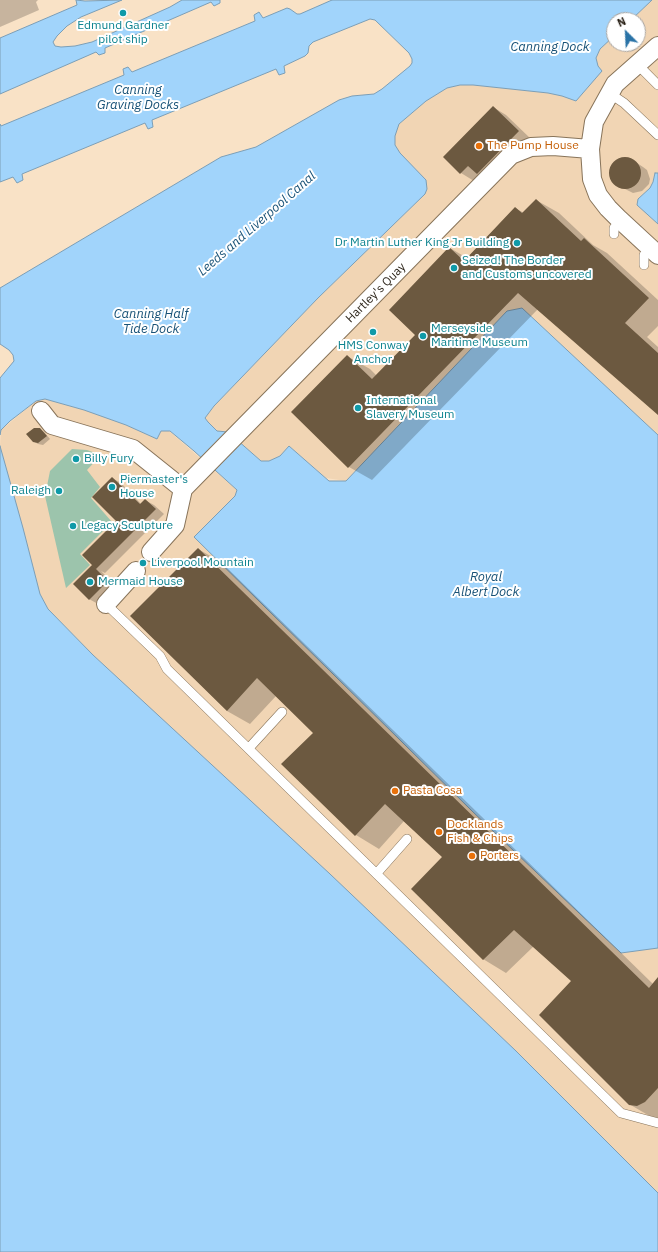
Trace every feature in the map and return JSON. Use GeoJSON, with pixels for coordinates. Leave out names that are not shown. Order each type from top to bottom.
{"type":"FeatureCollection","features":[{"type":"Feature","properties":{"kind":"street"},"geometry":{"type":"LineString","coordinates":[[647,256],[618,228],[608,208],[598,195],[592,179],[590,149],[594,122],[609,93],[615,84],[658,46]]}},
{"type":"Feature","properties":{"kind":"street","name":"Hartley's Quay"},"geometry":{"type":"LineString","coordinates":[[188,485],[250,419],[415,254],[511,155],[531,147],[553,146],[590,149]]}},
{"type":"Feature","properties":{"kind":"street"},"geometry":{"type":"LineString","coordinates":[[41,411],[52,425],[133,449],[188,485],[176,525],[151,552]]}},
{"type":"Feature","properties":{"kind":"street"},"geometry":{"type":"LineString","coordinates":[[106,604],[136,571]]}},
{"type":"Feature","properties":{"kind":"lane"},"geometry":{"type":"LineString","coordinates":[[637,64],[658,85]]}},
{"type":"Feature","properties":{"kind":"lane"},"geometry":{"type":"LineString","coordinates":[[609,93],[624,103],[658,135]]}},
{"type":"Feature","properties":{"kind":"lane"},"geometry":{"type":"LineString","coordinates":[[106,604],[160,656],[167,669],[621,1113],[658,1124]]}},
{"type":"Feature","properties":{"kind":"lane"},"geometry":{"type":"LineString","coordinates":[[249,748],[282,712]]}},
{"type":"Feature","properties":{"kind":"lane"},"geometry":{"type":"LineString","coordinates":[[376,873],[407,839]]}},
{"type":"Feature","properties":{"kind":"shaded area"},"geometry":{"type":"Polygon","coordinates":[[[652,0],[658,0],[658,173],[655,173],[650,188],[638,199],[637,204],[658,224],[658,435],[522,308],[507,311],[346,481],[326,478],[289,446],[280,456],[269,461],[261,461],[228,432],[217,431],[208,422],[205,418],[214,406],[318,298],[425,194],[395,145],[394,136],[399,124],[426,101],[447,88],[460,85],[548,93],[576,101],[598,66],[596,58],[600,49],[606,43],[606,52],[646,52],[646,12],[639,12],[652,0]]]}},
{"type":"Feature","properties":{"kind":"shaded area"},"geometry":{"type":"Polygon","coordinates":[[[45,399],[84,410],[126,425],[157,439],[161,431],[169,431],[237,490],[235,496],[194,537],[472,811],[621,953],[658,948],[658,1193],[93,655],[48,609],[40,594],[0,446],[1,430],[36,401],[45,399]]]}},
{"type":"Feature","properties":{"kind":"green space"},"geometry":{"type":"Polygon","coordinates":[[[72,449],[87,450],[101,455],[87,470],[100,487],[91,498],[112,522],[80,554],[90,565],[66,588],[45,496],[50,471],[72,449]]]}},
{"type":"Feature","properties":{"kind":"water","name":"Canning Graving Docks"},"geometry":{"type":"Polygon","coordinates":[[[76,0],[122,0],[81,17],[67,26],[53,42],[55,46],[75,46],[92,42],[170,7],[182,0],[220,0],[220,3],[214,6],[211,2],[105,48],[105,53],[99,55],[96,52],[0,94],[0,38],[77,5],[76,0]]]}},
{"type":"Feature","properties":{"kind":"water"},"geometry":{"type":"Polygon","coordinates":[[[332,0],[652,0],[639,12],[606,12],[606,43],[600,49],[596,58],[598,66],[602,71],[576,101],[548,93],[460,85],[447,88],[426,101],[399,124],[395,136],[395,145],[400,153],[426,180],[427,189],[425,194],[318,298],[214,406],[205,418],[217,431],[228,432],[261,461],[269,461],[280,456],[289,446],[329,481],[346,481],[507,311],[522,308],[658,435],[658,948],[621,953],[472,811],[194,537],[235,496],[237,490],[170,431],[161,431],[157,439],[126,425],[84,410],[45,399],[36,401],[10,421],[1,430],[0,435],[0,378],[14,361],[13,355],[9,350],[0,344],[0,288],[221,157],[256,147],[339,100],[352,96],[374,94],[410,66],[412,59],[409,53],[375,20],[370,19],[313,42],[309,46],[308,53],[305,56],[284,66],[285,73],[279,75],[276,69],[152,120],[153,127],[148,129],[145,123],[22,174],[23,180],[17,183],[13,177],[0,182],[0,124],[1,126],[124,75],[123,69],[128,67],[132,72],[255,21],[254,15],[259,12],[263,18],[287,8],[297,14],[332,0]]]}},
{"type":"Feature","properties":{"kind":"water"},"geometry":{"type":"Polygon","coordinates":[[[655,173],[658,173],[658,224],[637,205],[638,199],[650,188],[655,173]]]}},
{"type":"Feature","properties":{"kind":"water"},"geometry":{"type":"Polygon","coordinates":[[[0,446],[40,594],[48,609],[93,655],[330,874],[516,1051],[658,1193],[658,1252],[0,1252],[0,446]]]}},
{"type":"Feature","properties":{"kind":"building","name":"The Pump House"},"geometry":{"type":"Polygon","coordinates":[[[493,106],[519,131],[477,174],[468,166],[460,174],[443,157],[493,106]]]}},
{"type":"Feature","properties":{"kind":"building"},"geometry":{"type":"Polygon","coordinates":[[[625,157],[636,162],[641,173],[636,184],[625,189],[614,184],[609,173],[614,162],[625,157]]]}},
{"type":"Feature","properties":{"kind":"building"},"geometry":{"type":"Polygon","coordinates":[[[536,199],[581,241],[584,238],[649,298],[625,323],[658,353],[658,415],[518,293],[348,468],[291,412],[347,355],[372,379],[415,335],[389,310],[449,247],[464,261],[515,207],[522,213],[536,199]]]}},
{"type":"Feature","properties":{"kind":"building"},"geometry":{"type":"Polygon","coordinates":[[[34,428],[40,428],[47,436],[38,443],[33,442],[26,434],[34,428]]]}},
{"type":"Feature","properties":{"kind":"building"},"geometry":{"type":"Polygon","coordinates":[[[112,477],[140,504],[145,499],[156,509],[96,569],[82,555],[116,521],[92,497],[112,477]]]}},
{"type":"Feature","properties":{"kind":"building"},"geometry":{"type":"Polygon","coordinates":[[[198,548],[649,988],[658,977],[658,1088],[645,1102],[637,1106],[629,1105],[539,1015],[571,981],[514,930],[483,960],[411,889],[442,857],[385,804],[355,836],[281,764],[313,733],[257,678],[227,711],[130,616],[198,548]]]}},
{"type":"Feature","properties":{"kind":"building","name":"Mermaid House"},"geometry":{"type":"Polygon","coordinates":[[[92,565],[108,581],[89,600],[73,584],[92,565]]]}},
{"type":"Feature","properties":{"kind":"place","name":"Edmund Gardner pilot ship"},"geometry":{"type":"Point","coordinates":[123,13]}},
{"type":"Feature","properties":{"kind":"place","name":"The Pump House"},"geometry":{"type":"Point","coordinates":[479,146]}},
{"type":"Feature","properties":{"kind":"place","name":"Dr Martin Luther King Jr Building"},"geometry":{"type":"Point","coordinates":[517,243]}},
{"type":"Feature","properties":{"kind":"place","name":"Seized! The Border and Customs uncovered"},"geometry":{"type":"Point","coordinates":[454,268]}},
{"type":"Feature","properties":{"kind":"place","name":"HMS Conway Anchor"},"geometry":{"type":"Point","coordinates":[373,332]}},
{"type":"Feature","properties":{"kind":"place","name":"Merseyside Maritime Museum"},"geometry":{"type":"Point","coordinates":[423,336]}},
{"type":"Feature","properties":{"kind":"place","name":"International Slavery Museum"},"geometry":{"type":"Point","coordinates":[358,408]}},
{"type":"Feature","properties":{"kind":"place","name":"Billy Fury"},"geometry":{"type":"Point","coordinates":[76,459]}},
{"type":"Feature","properties":{"kind":"place","name":"Piermaster's House"},"geometry":{"type":"Point","coordinates":[112,487]}},
{"type":"Feature","properties":{"kind":"place","name":"Raleigh"},"geometry":{"type":"Point","coordinates":[59,491]}},
{"type":"Feature","properties":{"kind":"place","name":"Legacy Sculpture"},"geometry":{"type":"Point","coordinates":[73,526]}},
{"type":"Feature","properties":{"kind":"place","name":"Liverpool Mountain"},"geometry":{"type":"Point","coordinates":[143,563]}},
{"type":"Feature","properties":{"kind":"place","name":"Mermaid House"},"geometry":{"type":"Point","coordinates":[90,582]}},
{"type":"Feature","properties":{"kind":"place","name":"Pasta Cosa"},"geometry":{"type":"Point","coordinates":[395,791]}},
{"type":"Feature","properties":{"kind":"place","name":"Docklands Fish & Chips"},"geometry":{"type":"Point","coordinates":[439,832]}},
{"type":"Feature","properties":{"kind":"place","name":"Porters"},"geometry":{"type":"Point","coordinates":[472,856]}},
{"type":"Feature","properties":{"kind":"water label","name":"Canning Dock"},"geometry":{"type":"Point","coordinates":[550,47]}},
{"type":"Feature","properties":{"kind":"water label","name":"Leeds and Liverpool Canal"},"geometry":{"type":"Point","coordinates":[257,224]}},
{"type":"Feature","properties":{"kind":"water label","name":"Canning Half Tide Dock"},"geometry":{"type":"Point","coordinates":[151,322]}},
{"type":"Feature","properties":{"kind":"water label","name":"Royal Albert Dock"},"geometry":{"type":"Point","coordinates":[486,584]}}]}
